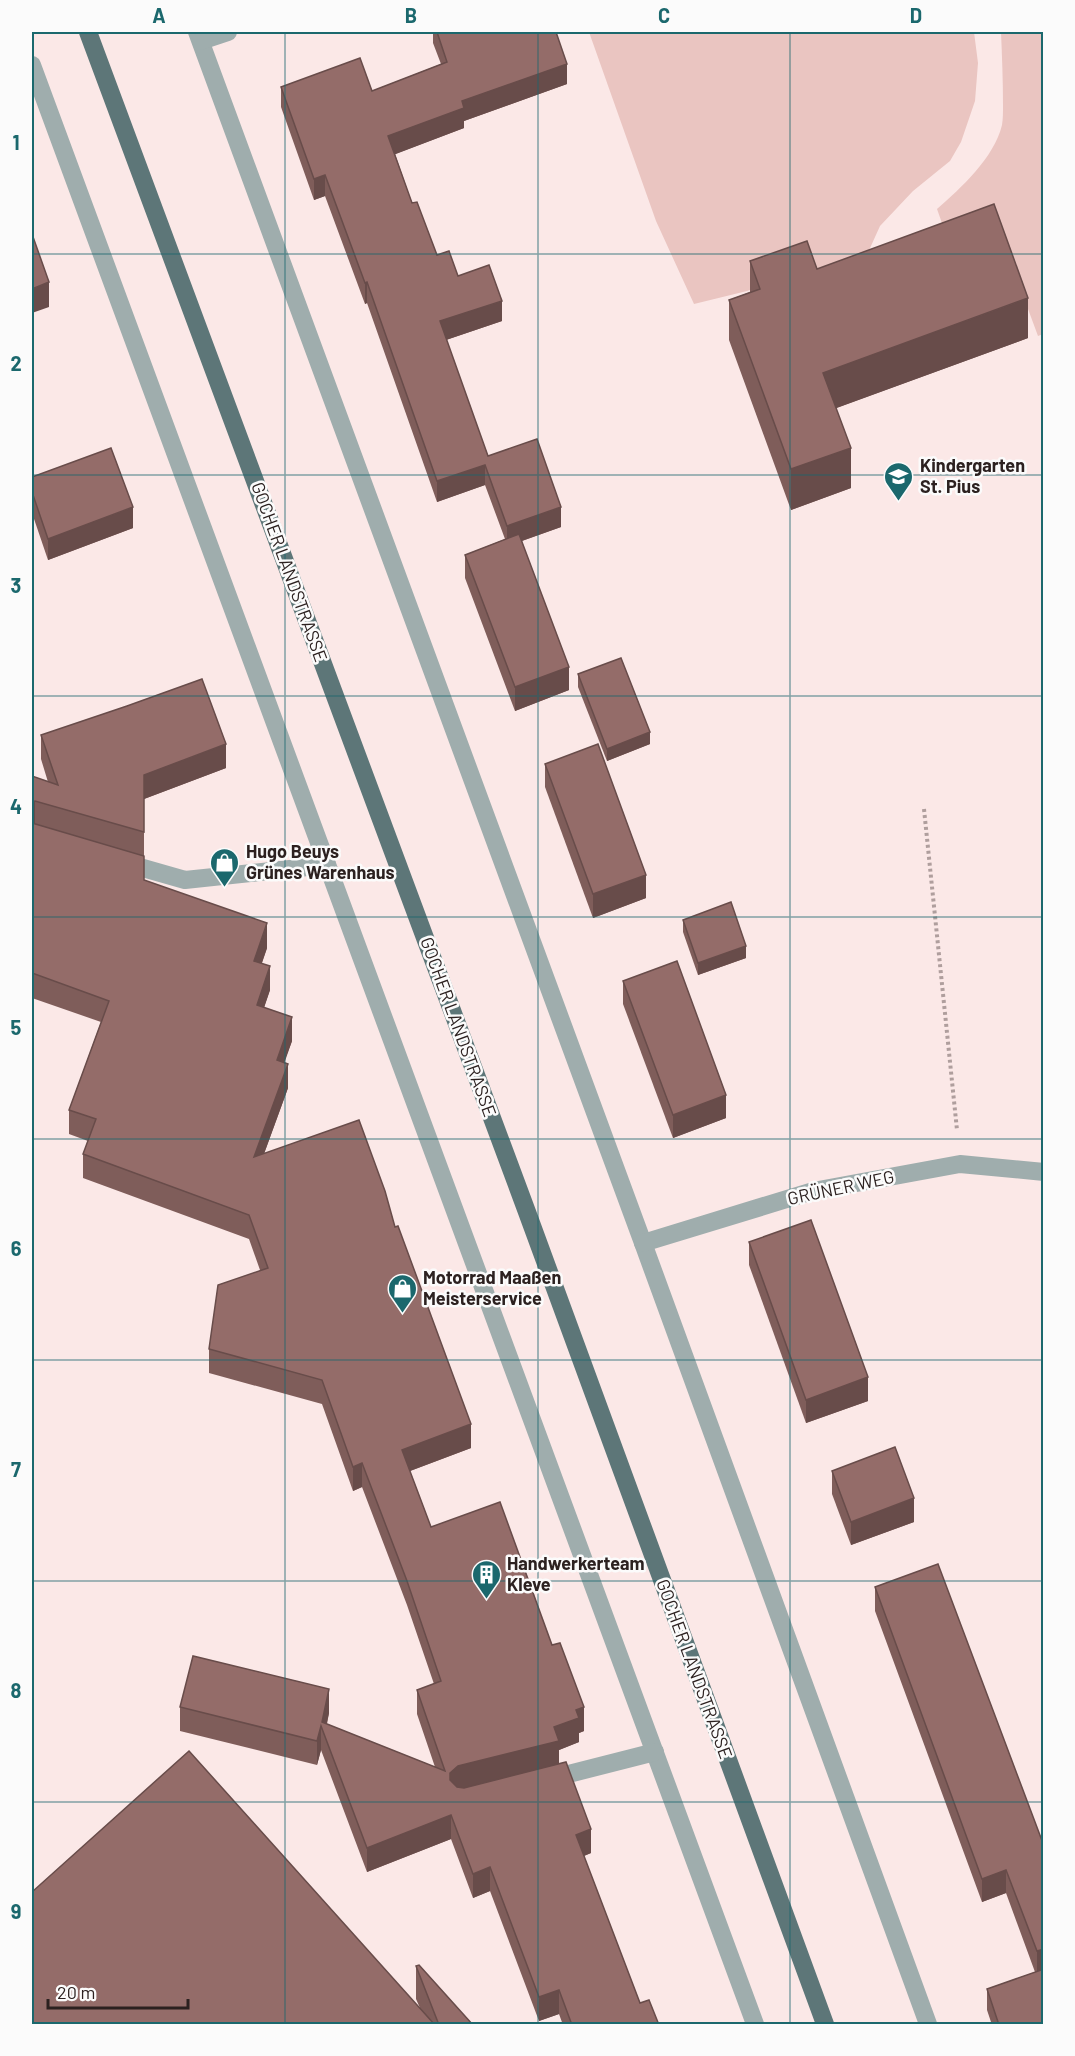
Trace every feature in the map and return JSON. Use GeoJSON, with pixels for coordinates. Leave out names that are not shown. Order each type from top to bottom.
{"type":"FeatureCollection","features":[{"type":"Feature","properties":{"kind":"main road","name":"GOCHER LANDSTRASSE"},"geometry":{"type":"LineString","coordinates":[[88,32],[825,2025]]}},
{"type":"Feature","properties":{"kind":"street"},"geometry":{"type":"LineString","coordinates":[[228,32],[199,36],[928,2025]]}},
{"type":"Feature","properties":{"kind":"street"},"geometry":{"type":"LineString","coordinates":[[32,65],[755,2025]]}},
{"type":"Feature","properties":{"kind":"street"},"geometry":{"type":"LineString","coordinates":[[108,858],[184,880],[327,865]]}},
{"type":"Feature","properties":{"kind":"street","name":"GRÜNER WEG"},"geometry":{"type":"LineString","coordinates":[[643,1243],[813,1191],[960,1164],[1044,1172]]}},
{"type":"Feature","properties":{"kind":"street"},"geometry":{"type":"LineString","coordinates":[[529,1784],[655,1752]]}},
{"type":"Feature","properties":{"kind":"path"},"geometry":{"type":"LineString","coordinates":[[924,809],[960,1164]]}},
{"type":"Feature","properties":{"kind":"shaded area"},"geometry":{"type":"Polygon","coordinates":[[[589,32],[974,32],[978,63],[975,101],[961,142],[950,161],[913,191],[880,226],[866,257],[805,271],[747,291],[694,304],[656,221],[589,32]]]}},
{"type":"Feature","properties":{"kind":"shaded area"},"geometry":{"type":"Polygon","coordinates":[[[1001,32],[1043,32],[1043,334],[1038,336],[1001,236],[953,254],[937,209],[975,172],[998,137],[1003,113],[1001,32]]]}},
{"type":"Feature","properties":{"kind":"building"},"geometry":{"type":"Polygon","coordinates":[[[437,32],[556,32],[567,64],[462,101],[464,108],[388,136],[412,203],[417,202],[437,255],[449,251],[458,276],[489,265],[502,301],[440,321],[488,456],[537,439],[561,507],[507,526],[485,465],[437,481],[367,282],[365,283],[325,175],[314,179],[281,87],[360,58],[372,91],[447,62],[437,32]]]}},
{"type":"Feature","properties":{"kind":"building"},"geometry":{"type":"Polygon","coordinates":[[[994,204],[1028,298],[823,373],[851,448],[791,469],[729,300],[760,289],[750,261],[807,241],[817,269],[994,204]]]}},
{"type":"Feature","properties":{"kind":"building"},"geometry":{"type":"Polygon","coordinates":[[[32,234],[49,282],[32,289],[32,234]]]}},
{"type":"Feature","properties":{"kind":"building"},"geometry":{"type":"Polygon","coordinates":[[[111,448],[133,507],[48,539],[32,492],[32,477],[111,448]]]}},
{"type":"Feature","properties":{"kind":"building"},"geometry":{"type":"Polygon","coordinates":[[[519,534],[569,667],[515,687],[465,555],[519,534]]]}},
{"type":"Feature","properties":{"kind":"building"},"geometry":{"type":"Polygon","coordinates":[[[621,658],[650,732],[607,749],[578,674],[621,658]]]}},
{"type":"Feature","properties":{"kind":"building"},"geometry":{"type":"Polygon","coordinates":[[[202,679],[226,744],[144,775],[144,832],[32,802],[32,776],[58,785],[41,735],[202,679]]]}},
{"type":"Feature","properties":{"kind":"building"},"geometry":{"type":"Polygon","coordinates":[[[598,744],[646,875],[593,894],[545,764],[598,744]]]}},
{"type":"Feature","properties":{"kind":"building"},"geometry":{"type":"Polygon","coordinates":[[[32,823],[144,856],[144,880],[267,923],[254,961],[270,966],[257,1005],[292,1017],[277,1060],[288,1064],[254,1157],[359,1120],[385,1191],[395,1227],[398,1226],[471,1424],[402,1450],[431,1527],[500,1502],[552,1645],[560,1643],[584,1707],[576,1710],[579,1718],[554,1727],[559,1741],[458,1766],[450,1773],[450,1780],[457,1787],[464,1788],[566,1762],[591,1829],[576,1835],[640,2003],[649,2000],[659,2025],[572,2025],[559,1990],[539,1997],[490,1867],[473,1874],[451,1815],[367,1848],[321,1726],[317,1741],[180,1707],[193,1656],[329,1689],[322,1722],[445,1771],[417,1690],[441,1681],[407,1581],[362,1463],[353,1467],[322,1380],[209,1349],[218,1285],[268,1268],[249,1215],[83,1154],[96,1119],[69,1110],[109,1001],[32,973],[32,823]]]}},
{"type":"Feature","properties":{"kind":"building"},"geometry":{"type":"Polygon","coordinates":[[[731,902],[746,946],[698,963],[683,920],[731,902]]]}},
{"type":"Feature","properties":{"kind":"building"},"geometry":{"type":"Polygon","coordinates":[[[677,961],[726,1095],[673,1115],[623,981],[677,961]]]}},
{"type":"Feature","properties":{"kind":"building"},"geometry":{"type":"Polygon","coordinates":[[[811,1220],[868,1377],[806,1400],[749,1242],[811,1220]]]}},
{"type":"Feature","properties":{"kind":"building"},"geometry":{"type":"Polygon","coordinates":[[[895,1447],[914,1498],[851,1522],[832,1471],[895,1447]]]}},
{"type":"Feature","properties":{"kind":"building"},"geometry":{"type":"Polygon","coordinates":[[[938,1564],[1044,1846],[1044,1949],[1037,1951],[1006,1870],[982,1879],[875,1587],[938,1564]]]}},
{"type":"Feature","properties":{"kind":"building"},"geometry":{"type":"Polygon","coordinates":[[[189,1751],[435,2025],[32,2025],[32,1892],[189,1751]]]}},
{"type":"Feature","properties":{"kind":"building"},"geometry":{"type":"Polygon","coordinates":[[[419,1965],[473,2025],[439,2025],[416,1966],[419,1965]]]}},
{"type":"Feature","properties":{"kind":"building"},"geometry":{"type":"Polygon","coordinates":[[[1044,1969],[1044,2025],[999,2025],[987,1989],[1044,1969]]]}},
{"type":"Feature","properties":{"kind":"place","name":"Kindergarten St. Pius"},"geometry":{"type":"Point","coordinates":[899,502]}},
{"type":"Feature","properties":{"kind":"place","name":"Hugo Beuys Grünes Warenhaus"},"geometry":{"type":"Point","coordinates":[225,888]}},
{"type":"Feature","properties":{"kind":"place","name":"Motorrad Maaßen Meisterservice"},"geometry":{"type":"Point","coordinates":[402,1314]}},
{"type":"Feature","properties":{"kind":"place","name":"Handwerkerteam Kleve"},"geometry":{"type":"Point","coordinates":[486,1600]}}]}
